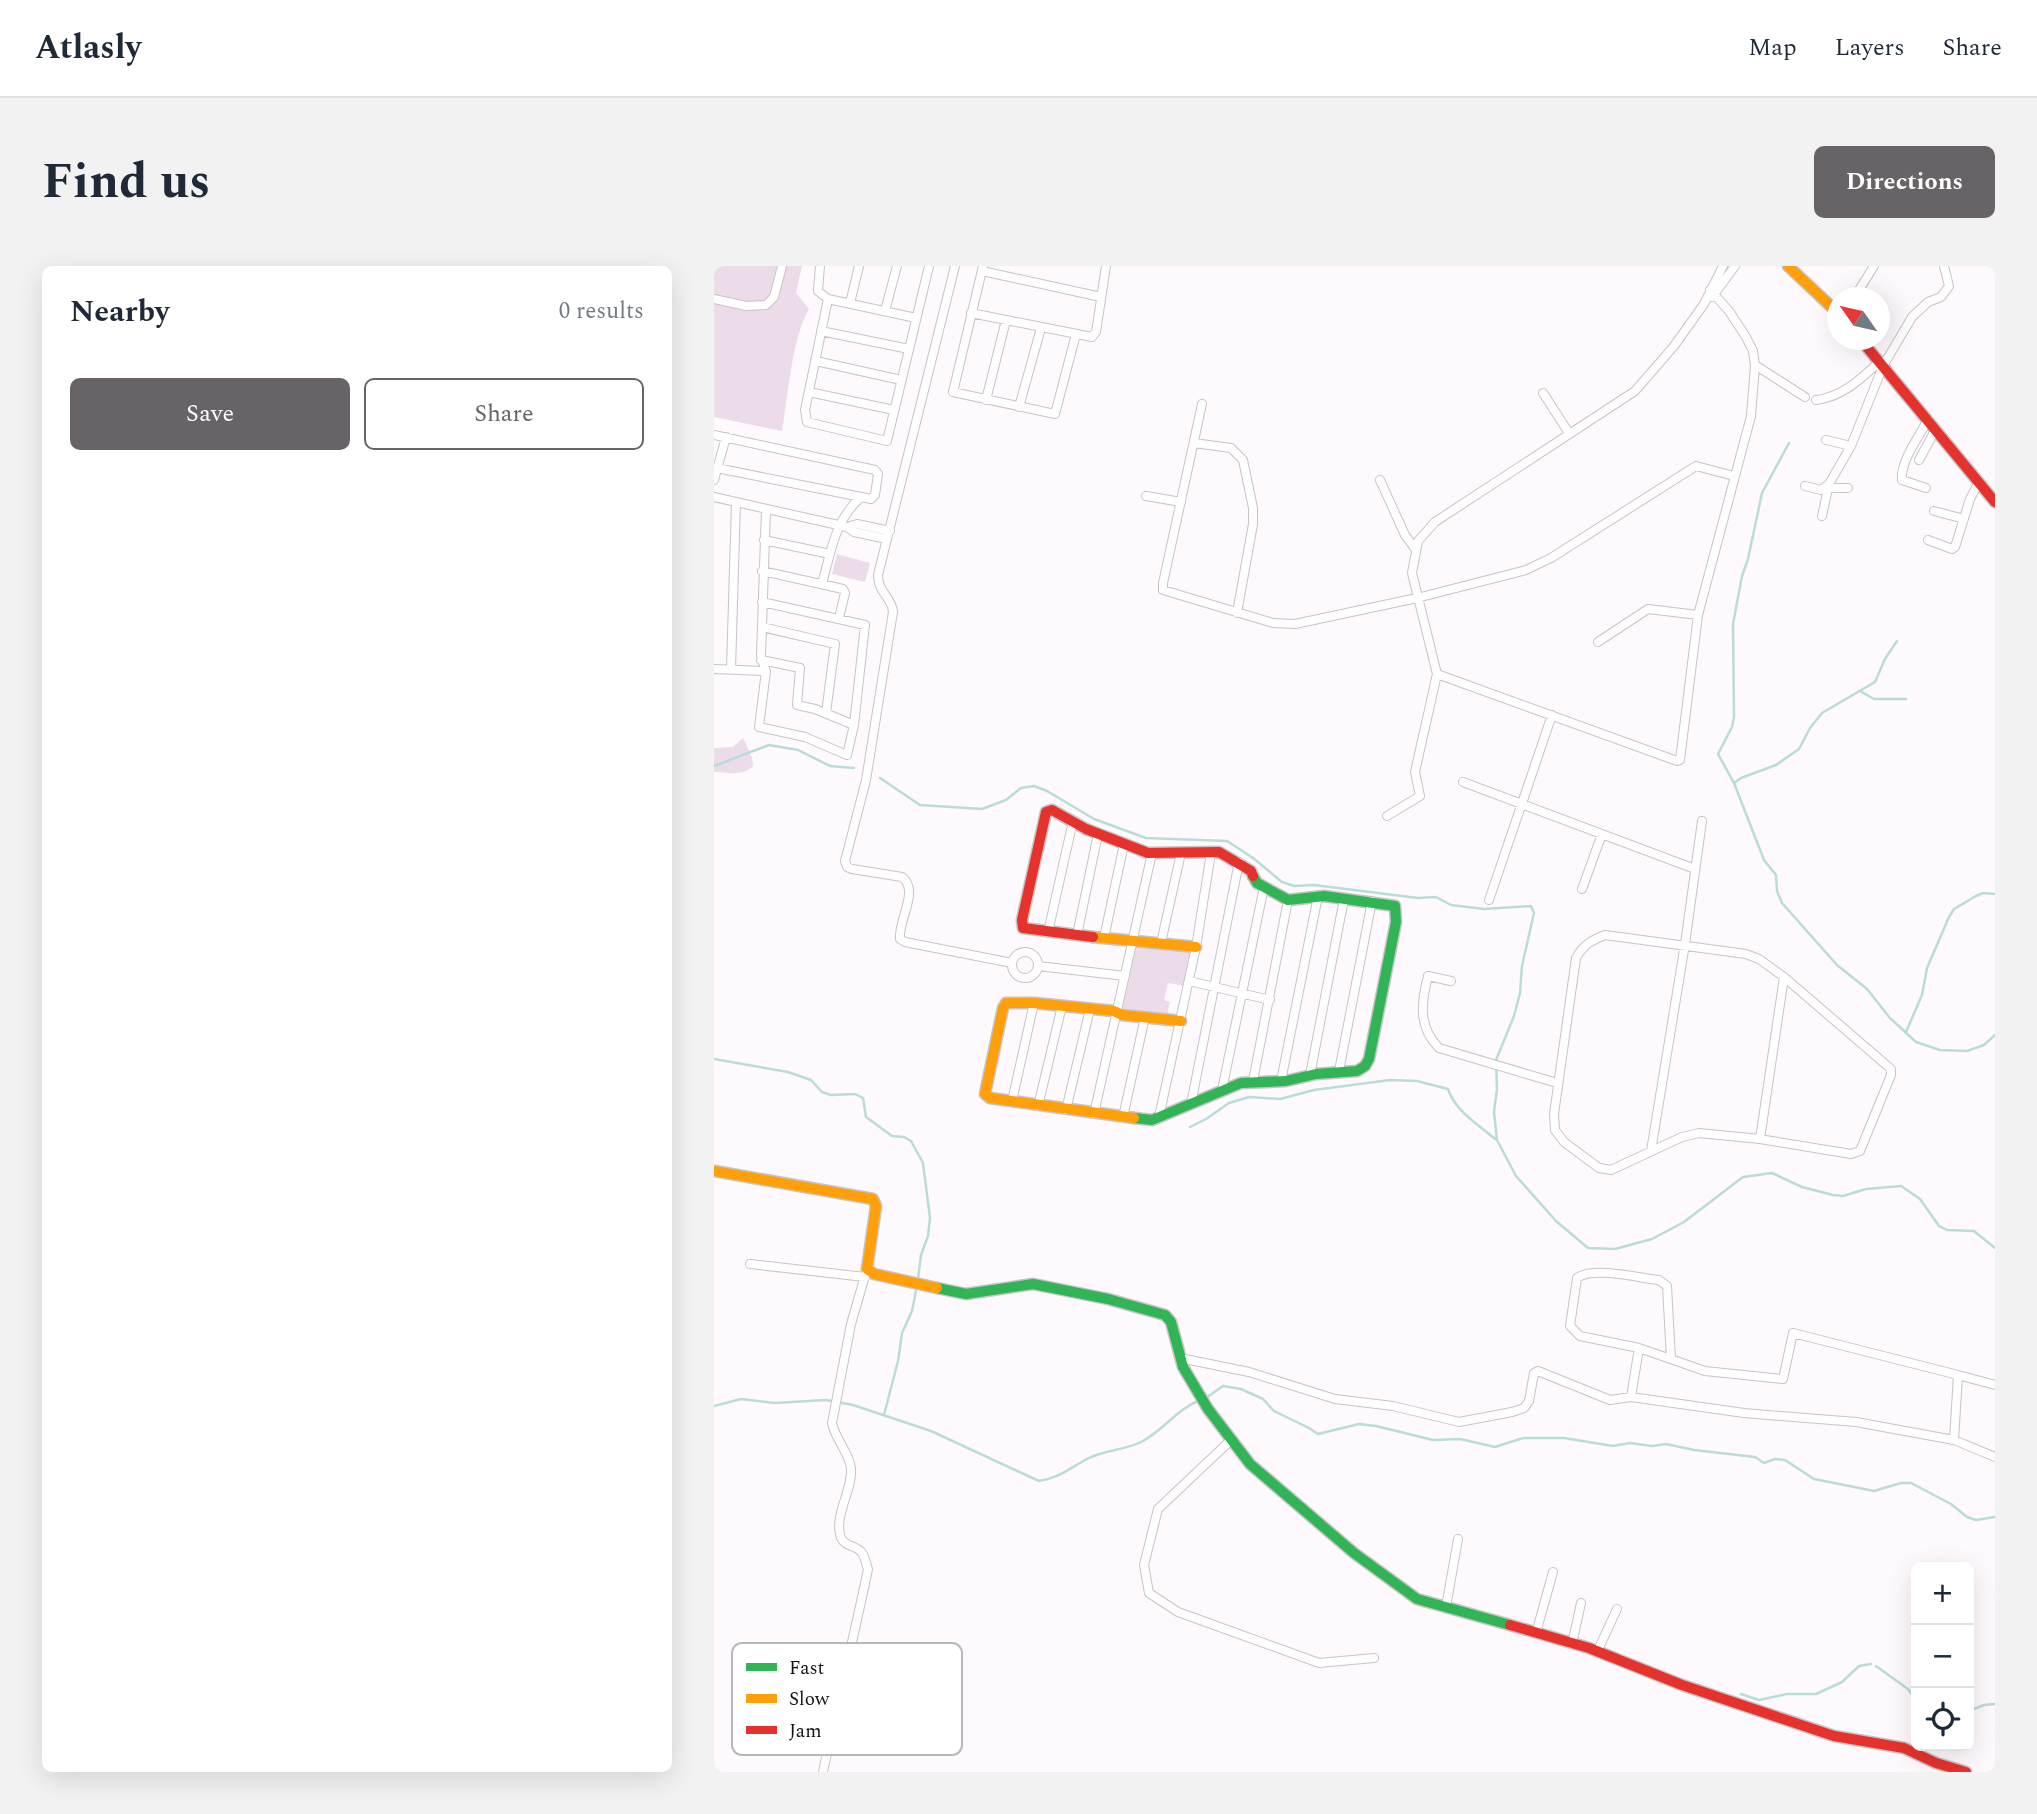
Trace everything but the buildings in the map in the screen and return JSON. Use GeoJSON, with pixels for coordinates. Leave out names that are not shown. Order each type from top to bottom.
{"type":"FeatureCollection","features":[{"type":"Feature","properties":{"kind":"street"},"geometry":{"type":"LineString","coordinates":[[714,299],[746,306],[766,305],[774,297],[782,266]]}},
{"type":"Feature","properties":{"kind":"street"},"geometry":{"type":"LineString","coordinates":[[820,266],[817,286],[824,296],[821,331],[805,412],[809,424],[887,441],[929,266]]}},
{"type":"Feature","properties":{"kind":"street"},"geometry":{"type":"LineString","coordinates":[[850,303],[859,266]]}},
{"type":"Feature","properties":{"kind":"street"},"geometry":{"type":"LineString","coordinates":[[885,311],[897,266]]}},
{"type":"Feature","properties":{"kind":"street"},"geometry":{"type":"LineString","coordinates":[[955,266],[878,581],[881,591],[893,606],[893,612],[866,780],[845,861],[847,867],[902,877],[908,882],[910,889],[899,929],[900,939],[1012,963]]}},
{"type":"Feature","properties":{"kind":"street"},"geometry":{"type":"LineString","coordinates":[[971,313],[1092,337],[1095,334],[1106,266]]}},
{"type":"Feature","properties":{"kind":"street"},"geometry":{"type":"LineString","coordinates":[[1712,292],[1723,266]]}},
{"type":"Feature","properties":{"kind":"street"},"geometry":{"type":"LineString","coordinates":[[1387,816],[1420,796],[1415,772],[1437,674],[1412,573],[1418,541],[1435,522],[1637,389],[1674,346],[1712,292],[1735,266]]}},
{"type":"Feature","properties":{"kind":"street"},"geometry":{"type":"LineString","coordinates":[[1788,266],[1799,270],[1827,301]]}},
{"type":"Feature","properties":{"kind":"street"},"geometry":{"type":"LineString","coordinates":[[1861,287],[1874,266]]}},
{"type":"Feature","properties":{"kind":"street"},"geometry":{"type":"LineString","coordinates":[[1822,516],[1829,486],[1851,446],[1881,364],[1912,317],[1921,307],[1941,297],[1946,291],[1949,286],[1944,266]]}},
{"type":"Feature","properties":{"kind":"street"},"geometry":{"type":"LineString","coordinates":[[1076,334],[1057,412],[1052,414],[952,391],[983,269],[1101,297]]}},
{"type":"Feature","properties":{"kind":"street"},"geometry":{"type":"LineString","coordinates":[[1437,674],[1680,760],[1698,615],[1751,416],[1755,365],[1753,351],[1746,337],[1712,292]]}},
{"type":"Feature","properties":{"kind":"street"},"geometry":{"type":"LineString","coordinates":[[824,296],[916,318]]}},
{"type":"Feature","properties":{"kind":"street"},"geometry":{"type":"LineString","coordinates":[[986,400],[1006,320]]}},
{"type":"Feature","properties":{"kind":"street"},"geometry":{"type":"LineString","coordinates":[[1019,407],[1041,328]]}},
{"type":"Feature","properties":{"kind":"street"},"geometry":{"type":"LineString","coordinates":[[821,331],[909,349]]}},
{"type":"Feature","properties":{"kind":"street"},"geometry":{"type":"LineString","coordinates":[[1869,350],[1995,502]]}},
{"type":"Feature","properties":{"kind":"street"},"geometry":{"type":"LineString","coordinates":[[816,361],[901,380]]}},
{"type":"Feature","properties":{"kind":"street"},"geometry":{"type":"LineString","coordinates":[[1816,400],[1841,393],[1881,364]]}},
{"type":"Feature","properties":{"kind":"street"},"geometry":{"type":"LineString","coordinates":[[1755,365],[1805,397]]}},
{"type":"Feature","properties":{"kind":"street"},"geometry":{"type":"LineString","coordinates":[[809,392],[894,410]]}},
{"type":"Feature","properties":{"kind":"street"},"geometry":{"type":"LineString","coordinates":[[1543,393],[1569,433]]}},
{"type":"Feature","properties":{"kind":"street"},"geometry":{"type":"LineString","coordinates":[[1202,404],[1163,590],[1273,623],[1295,624],[1417,598],[1526,570],[1551,558],[1696,466],[1734,477]]}},
{"type":"Feature","properties":{"kind":"street"},"geometry":{"type":"LineString","coordinates":[[1919,460],[1932,424]]}},
{"type":"Feature","properties":{"kind":"street"},"geometry":{"type":"LineString","coordinates":[[1926,488],[1901,478],[1905,465],[1932,424]]}},
{"type":"Feature","properties":{"kind":"street"},"geometry":{"type":"LineString","coordinates":[[714,435],[877,471],[875,495],[871,499],[717,468]]}},
{"type":"Feature","properties":{"kind":"street"},"geometry":{"type":"LineString","coordinates":[[714,480],[726,437]]}},
{"type":"Feature","properties":{"kind":"street"},"geometry":{"type":"LineString","coordinates":[[1826,440],[1851,446]]}},
{"type":"Feature","properties":{"kind":"street"},"geometry":{"type":"LineString","coordinates":[[1194,443],[1231,448],[1242,460],[1253,508],[1253,524],[1237,613]]}},
{"type":"Feature","properties":{"kind":"street"},"geometry":{"type":"LineString","coordinates":[[1380,480],[1405,535],[1416,550]]}},
{"type":"Feature","properties":{"kind":"street"},"geometry":{"type":"LineString","coordinates":[[1928,540],[1952,549],[1979,482]]}},
{"type":"Feature","properties":{"kind":"street"},"geometry":{"type":"LineString","coordinates":[[1805,486],[1821,490],[1829,486],[1848,488]]}},
{"type":"Feature","properties":{"kind":"street"},"geometry":{"type":"LineString","coordinates":[[1146,496],[1181,502]]}},
{"type":"Feature","properties":{"kind":"street"},"geometry":{"type":"LineString","coordinates":[[714,497],[843,526],[854,532],[889,535]]}},
{"type":"Feature","properties":{"kind":"street"},"geometry":{"type":"LineString","coordinates":[[822,584],[830,554],[843,526],[844,514],[861,497]]}},
{"type":"Feature","properties":{"kind":"street"},"geometry":{"type":"LineString","coordinates":[[731,669],[736,502]]}},
{"type":"Feature","properties":{"kind":"street"},"geometry":{"type":"LineString","coordinates":[[762,601],[862,623],[866,628],[854,725],[845,756],[805,737],[759,727],[766,671],[761,660],[762,570],[766,509]]}},
{"type":"Feature","properties":{"kind":"street"},"geometry":{"type":"LineString","coordinates":[[1934,511],[1964,519]]}},
{"type":"Feature","properties":{"kind":"street"},"geometry":{"type":"LineString","coordinates":[[764,540],[830,554]]}},
{"type":"Feature","properties":{"kind":"street"},"geometry":{"type":"LineString","coordinates":[[762,570],[845,590],[839,618]]}},
{"type":"Feature","properties":{"kind":"street"},"geometry":{"type":"LineString","coordinates":[[1598,642],[1648,610],[1698,615]]}},
{"type":"Feature","properties":{"kind":"street"},"geometry":{"type":"LineString","coordinates":[[762,627],[835,645],[825,713]]}},
{"type":"Feature","properties":{"kind":"street"},"geometry":{"type":"LineString","coordinates":[[761,660],[800,668],[797,705],[854,725]]}},
{"type":"Feature","properties":{"kind":"street"},"geometry":{"type":"LineString","coordinates":[[714,669],[766,671]]}},
{"type":"Feature","properties":{"kind":"street"},"geometry":{"type":"LineString","coordinates":[[1489,900],[1552,715]]}},
{"type":"Feature","properties":{"kind":"street"},"geometry":{"type":"LineString","coordinates":[[1463,782],[1696,869]]}},
{"type":"Feature","properties":{"kind":"street"},"geometry":{"type":"LineString","coordinates":[[1181,1021],[1034,1003],[1006,1003],[985,1094],[990,1098],[1038,1106],[1149,1120],[1252,1080],[1281,1081],[1357,1070],[1365,1066],[1393,936],[1396,907],[1372,901],[1318,896],[1288,900],[1255,881],[1251,871],[1219,852],[1152,853],[1098,834],[1052,810],[1046,811],[1023,928],[1196,947]]}},
{"type":"Feature","properties":{"kind":"street"},"geometry":{"type":"LineString","coordinates":[[1048,932],[1073,821]]}},
{"type":"Feature","properties":{"kind":"street"},"geometry":{"type":"LineString","coordinates":[[1651,1151],[1702,821]]}},
{"type":"Feature","properties":{"kind":"street"},"geometry":{"type":"LineString","coordinates":[[1077,935],[1098,834]]}},
{"type":"Feature","properties":{"kind":"street"},"geometry":{"type":"LineString","coordinates":[[1582,889],[1602,834]]}},
{"type":"Feature","properties":{"kind":"street"},"geometry":{"type":"LineString","coordinates":[[1104,938],[1124,844]]}},
{"type":"Feature","properties":{"kind":"street"},"geometry":{"type":"LineString","coordinates":[[1094,1114],[1152,853]]}},
{"type":"Feature","properties":{"kind":"street"},"geometry":{"type":"LineString","coordinates":[[1161,943],[1181,853]]}},
{"type":"Feature","properties":{"kind":"street"},"geometry":{"type":"LineString","coordinates":[[1159,1117],[1196,947],[1210,853]]}},
{"type":"Feature","properties":{"kind":"street"},"geometry":{"type":"LineString","coordinates":[[1191,1104],[1239,862]]}},
{"type":"Feature","properties":{"kind":"street"},"geometry":{"type":"LineString","coordinates":[[1222,1090],[1264,887]]}},
{"type":"Feature","properties":{"kind":"street"},"geometry":{"type":"LineString","coordinates":[[1281,1081],[1318,896]]}},
{"type":"Feature","properties":{"kind":"street"},"geometry":{"type":"LineString","coordinates":[[1310,1075],[1344,899]]}},
{"type":"Feature","properties":{"kind":"street"},"geometry":{"type":"LineString","coordinates":[[1252,1080],[1288,900]]}},
{"type":"Feature","properties":{"kind":"street"},"geometry":{"type":"LineString","coordinates":[[1339,1072],[1372,901]]}},
{"type":"Feature","properties":{"kind":"street"},"geometry":{"type":"LineString","coordinates":[[1605,935],[1685,944],[1746,954],[1784,977],[1891,1069],[1860,1151],[1856,1154],[1760,1139],[1699,1133],[1682,1137],[1611,1170],[1599,1168],[1564,1142],[1555,1129],[1557,1083],[1576,958],[1581,949],[1593,939],[1605,935]]}},
{"type":"Feature","properties":{"kind":"street"},"geometry":{"type":"LineString","coordinates":[[1012,963],[1018,954],[1028,953],[1036,959],[1038,966]]}},
{"type":"Feature","properties":{"kind":"street"},"geometry":{"type":"LineString","coordinates":[[1012,963],[1016,974],[1023,978],[1031,976],[1038,966]]}},
{"type":"Feature","properties":{"kind":"street"},"geometry":{"type":"LineString","coordinates":[[1038,966],[1125,976]]}},
{"type":"Feature","properties":{"kind":"street"},"geometry":{"type":"LineString","coordinates":[[1451,981],[1428,976],[1421,1003],[1430,1039],[1439,1048],[1557,1083]]}},
{"type":"Feature","properties":{"kind":"street"},"geometry":{"type":"LineString","coordinates":[[1760,1139],[1784,977]]}},
{"type":"Feature","properties":{"kind":"street"},"geometry":{"type":"LineString","coordinates":[[1189,981],[1269,1000]]}},
{"type":"Feature","properties":{"kind":"street"},"geometry":{"type":"LineString","coordinates":[[1012,1101],[1034,1003]]}},
{"type":"Feature","properties":{"kind":"street"},"geometry":{"type":"LineString","coordinates":[[1038,1106],[1062,1006]]}},
{"type":"Feature","properties":{"kind":"street"},"geometry":{"type":"LineString","coordinates":[[1066,1110],[1090,1009]]}},
{"type":"Feature","properties":{"kind":"street"},"geometry":{"type":"LineString","coordinates":[[1123,1117],[1145,1017]]}},
{"type":"Feature","properties":{"kind":"street"},"geometry":{"type":"LineString","coordinates":[[714,1171],[866,1196],[873,1199],[876,1206],[866,1273],[851,1324],[834,1408],[834,1431],[851,1469],[840,1536],[844,1542],[863,1553],[868,1569],[853,1643]]}},
{"type":"Feature","properties":{"kind":"street"},"geometry":{"type":"LineString","coordinates":[[750,1264],[874,1274],[966,1294],[1033,1284],[1108,1299],[1165,1315],[1171,1322],[1180,1358],[1196,1390],[1250,1464],[1354,1553],[1417,1599],[1597,1652],[1682,1685],[1834,1736],[1904,1748],[1936,1763],[1966,1772]]}},
{"type":"Feature","properties":{"kind":"street"},"geometry":{"type":"LineString","coordinates":[[1671,1359],[1667,1286],[1659,1280],[1607,1273],[1594,1272],[1577,1278],[1570,1326],[1580,1336],[1639,1348],[1705,1371],[1783,1380],[1793,1333],[1995,1385]]}},
{"type":"Feature","properties":{"kind":"street"},"geometry":{"type":"LineString","coordinates":[[1631,1397],[1639,1348]]}},
{"type":"Feature","properties":{"kind":"street"},"geometry":{"type":"LineString","coordinates":[[1180,1358],[1249,1372],[1335,1399],[1393,1406],[1459,1422],[1524,1408],[1529,1401],[1534,1373],[1538,1371],[1609,1400],[1631,1397],[1744,1413],[1856,1422],[1954,1440],[1995,1457]]}},
{"type":"Feature","properties":{"kind":"street"},"geometry":{"type":"LineString","coordinates":[[1954,1440],[1958,1375]]}},
{"type":"Feature","properties":{"kind":"street"},"geometry":{"type":"LineString","coordinates":[[1231,1440],[1158,1509],[1144,1565],[1149,1593],[1178,1612],[1319,1664],[1374,1658]]}},
{"type":"Feature","properties":{"kind":"street"},"geometry":{"type":"LineString","coordinates":[[1446,1607],[1458,1539]]}},
{"type":"Feature","properties":{"kind":"street"},"geometry":{"type":"LineString","coordinates":[[1536,1633],[1553,1572]]}},
{"type":"Feature","properties":{"kind":"street"},"geometry":{"type":"LineString","coordinates":[[1572,1644],[1581,1603]]}},
{"type":"Feature","properties":{"kind":"street"},"geometry":{"type":"LineString","coordinates":[[1597,1652],[1616,1609]]}},
{"type":"Feature","properties":{"kind":"shaded area"},"geometry":{"type":"Polygon","coordinates":[[[714,266],[802,266],[796,293],[809,309],[798,335],[782,431],[714,417],[714,266]]]}},
{"type":"Feature","properties":{"kind":"shaded area"},"geometry":{"type":"Polygon","coordinates":[[[837,554],[870,563],[865,582],[832,574],[837,554]]]}},
{"type":"Feature","properties":{"kind":"shaded area"},"geometry":{"type":"Polygon","coordinates":[[[743,738],[753,766],[740,773],[714,772],[714,748],[733,747],[743,738]]]}},
{"type":"Feature","properties":{"kind":"shaded area"},"geometry":{"type":"Polygon","coordinates":[[[1135,944],[1190,949],[1185,986],[1168,983],[1164,1000],[1170,1002],[1167,1015],[1122,1011],[1135,944]]]}},
{"type":"Feature","properties":{"kind":"waterway"},"geometry":{"type":"LineString","coordinates":[[1789,443],[1762,493],[1742,576],[1733,624],[1734,717],[1732,727],[1718,754],[1734,783],[1764,860],[1776,875],[1777,891],[1782,903],[1837,965],[1867,989],[1890,1018],[1916,1042],[1940,1050],[1967,1051],[1984,1045],[1995,1035]]}},
{"type":"Feature","properties":{"kind":"waterway"},"geometry":{"type":"LineString","coordinates":[[1734,783],[1776,765],[1799,749],[1822,713],[1875,682],[1897,641]]}},
{"type":"Feature","properties":{"kind":"waterway"},"geometry":{"type":"LineString","coordinates":[[1860,691],[1874,699],[1906,699]]}},
{"type":"Feature","properties":{"kind":"waterway"},"geometry":{"type":"LineString","coordinates":[[714,766],[769,745],[798,750],[830,766],[854,768]]}},
{"type":"Feature","properties":{"kind":"waterway"},"geometry":{"type":"LineString","coordinates":[[880,778],[920,805],[982,809],[1006,800],[1021,788],[1034,786],[1094,819],[1146,838],[1227,841],[1282,882],[1294,886],[1314,885],[1418,898],[1436,897],[1451,905],[1484,909],[1531,906],[1534,913],[1522,966],[1520,993],[1514,1016],[1496,1060],[1497,1089],[1494,1112],[1497,1140],[1516,1176],[1556,1221],[1588,1248],[1615,1249],[1652,1239],[1684,1222],[1743,1177],[1772,1173],[1802,1187],[1833,1195],[1843,1196],[1866,1189],[1901,1186],[1920,1199],[1939,1226],[1947,1230],[1974,1231],[1995,1248]]}},
{"type":"Feature","properties":{"kind":"waterway"},"geometry":{"type":"LineString","coordinates":[[1906,1032],[1922,995],[1927,968],[1954,909],[1983,893],[1995,894]]}},
{"type":"Feature","properties":{"kind":"waterway"},"geometry":{"type":"LineString","coordinates":[[714,1059],[788,1072],[811,1080],[822,1092],[831,1095],[855,1094],[863,1098],[866,1117],[892,1136],[911,1141],[923,1163],[930,1218],[918,1279]]}},
{"type":"Feature","properties":{"kind":"waterway"},"geometry":{"type":"LineString","coordinates":[[1190,1127],[1229,1103],[1249,1097],[1280,1099],[1314,1090],[1390,1080],[1417,1081],[1448,1089],[1461,1111],[1495,1139]]}},
{"type":"Feature","properties":{"kind":"waterway"},"geometry":{"type":"LineString","coordinates":[[884,1415],[902,1333],[912,1311],[916,1291]]}},
{"type":"Feature","properties":{"kind":"waterway"},"geometry":{"type":"LineString","coordinates":[[1206,1398],[1223,1386],[1241,1389],[1263,1399],[1274,1411],[1318,1434],[1359,1424],[1433,1440],[1460,1439],[1495,1447],[1523,1438],[1564,1438],[1613,1446],[1630,1443],[1652,1446],[1666,1444],[1755,1457],[1764,1463],[1775,1459],[1785,1460],[1814,1479],[1874,1491],[1901,1483],[1911,1483],[1951,1504],[1967,1517],[1976,1520],[1995,1517]]}},
{"type":"Feature","properties":{"kind":"waterway"},"geometry":{"type":"LineString","coordinates":[[714,1406],[741,1399],[775,1403],[826,1400],[853,1405],[931,1431],[1039,1481],[1060,1475],[1095,1455],[1141,1442],[1200,1400]]}},
{"type":"Feature","properties":{"kind":"waterway"},"geometry":{"type":"LineString","coordinates":[[1741,1694],[1759,1700],[1787,1694],[1816,1694],[1842,1682],[1859,1666],[1871,1664]]}},
{"type":"Feature","properties":{"kind":"waterway"},"geometry":{"type":"LineString","coordinates":[[1876,1666],[1911,1693]]}},
{"type":"Feature","properties":{"kind":"waterway"},"geometry":{"type":"LineString","coordinates":[[1974,1709],[1995,1704]]}},
{"type":"Feature","properties":{"kind":"traffic: fast"},"geometry":{"type":"LineString","coordinates":[[1134,1118],[1152,1120],[1241,1083],[1286,1081],[1316,1074],[1357,1071],[1365,1066],[1369,1059],[1396,922],[1395,906],[1324,896],[1288,900],[1257,883],[1253,876]]}},
{"type":"Feature","properties":{"kind":"traffic: fast"},"geometry":{"type":"LineString","coordinates":[[937,1288],[966,1294],[1033,1284],[1108,1299],[1165,1315],[1171,1322],[1183,1367],[1208,1409],[1250,1464],[1354,1553],[1417,1599],[1510,1625]]}},
{"type":"Feature","properties":{"kind":"traffic: slow"},"geometry":{"type":"LineString","coordinates":[[1788,266],[1827,303]]}},
{"type":"Feature","properties":{"kind":"traffic: slow"},"geometry":{"type":"LineString","coordinates":[[1093,937],[1196,947]]}},
{"type":"Feature","properties":{"kind":"traffic: slow"},"geometry":{"type":"LineString","coordinates":[[1134,1118],[990,1098],[985,1094],[1003,1008],[1006,1003],[1034,1003],[1181,1021]]}},
{"type":"Feature","properties":{"kind":"traffic: slow"},"geometry":{"type":"LineString","coordinates":[[714,1171],[873,1199],[876,1206],[867,1269],[874,1274],[937,1288]]}},
{"type":"Feature","properties":{"kind":"traffic: jam"},"geometry":{"type":"LineString","coordinates":[[1869,350],[1995,502]]}},
{"type":"Feature","properties":{"kind":"traffic: jam"},"geometry":{"type":"LineString","coordinates":[[1093,937],[1023,928],[1022,920],[1046,812],[1052,810],[1086,829],[1148,853],[1219,852],[1251,871],[1253,876]]}},
{"type":"Feature","properties":{"kind":"traffic: jam"},"geometry":{"type":"LineString","coordinates":[[1510,1625],[1589,1648],[1682,1685],[1834,1736],[1904,1748],[1936,1763],[1966,1772]]}}]}
